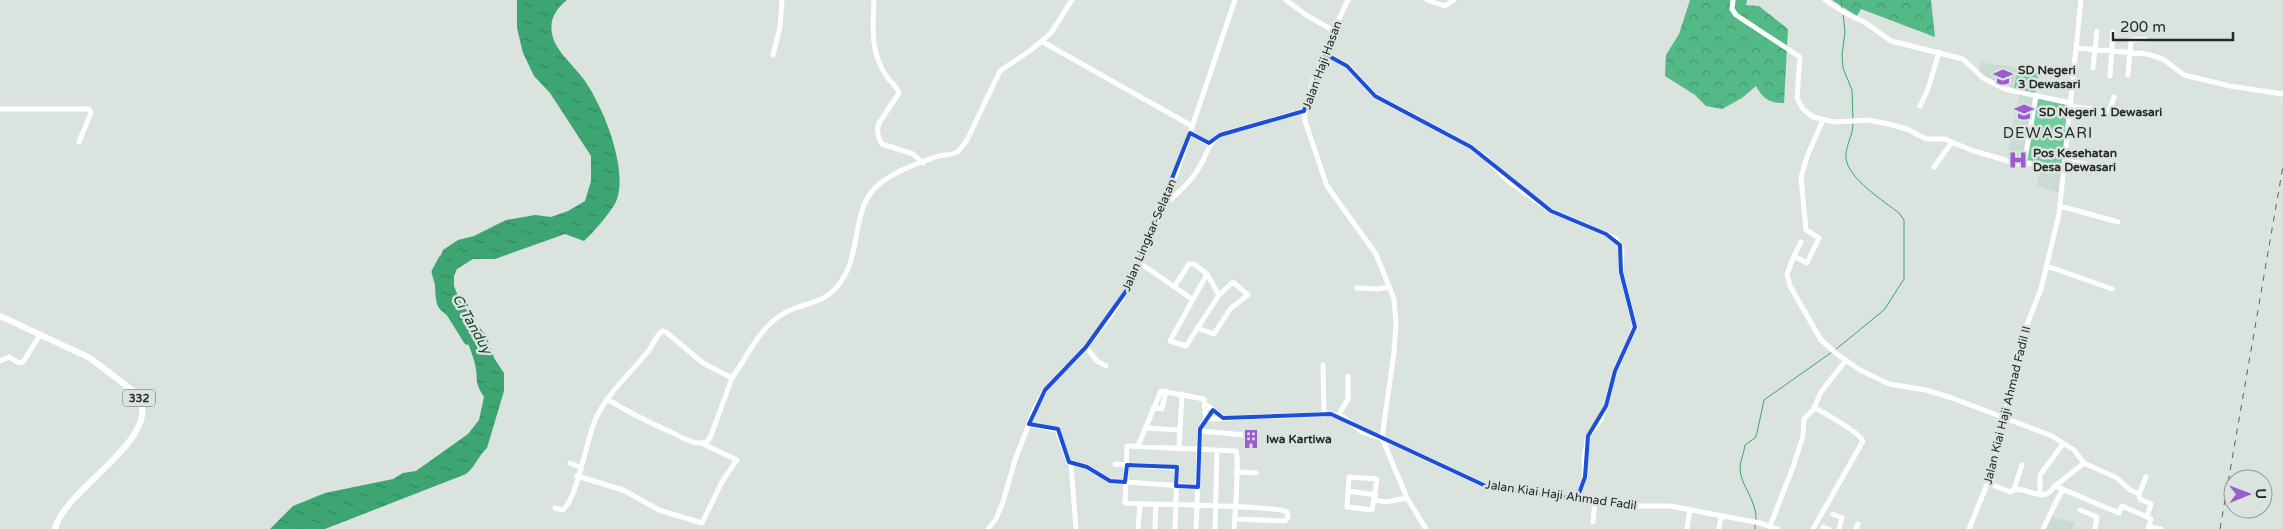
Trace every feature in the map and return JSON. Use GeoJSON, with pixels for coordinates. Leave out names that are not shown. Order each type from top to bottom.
{"type":"FeatureCollection","features":[{"type":"Feature","properties":{"kind":"main road","name":"332"},"geometry":{"type":"LineString","coordinates":[[0,316],[90,358],[136,393],[141,404],[140,422],[132,441],[74,497],[61,514],[55,529]]}},
{"type":"Feature","properties":{"kind":"street"},"geometry":{"type":"LineString","coordinates":[[773,55],[780,27],[782,0]]}},
{"type":"Feature","properties":{"kind":"street"},"geometry":{"type":"LineString","coordinates":[[874,0],[872,24],[874,50],[884,73],[899,93],[879,123],[877,128],[879,139],[882,144],[913,154],[924,163]]}},
{"type":"Feature","properties":{"kind":"street"},"geometry":{"type":"LineString","coordinates":[[703,444],[707,442],[712,433],[723,398],[732,378],[761,334],[782,314],[820,300],[836,289],[843,279],[854,254],[862,213],[871,192],[891,176],[935,157],[959,150],[967,140],[1000,71],[1050,33],[1072,0]]}},
{"type":"Feature","properties":{"kind":"street","name":"Jalan Lingkar Selatan"},"geometry":{"type":"LineString","coordinates":[[988,529],[996,519],[1003,502],[1015,460],[1045,390],[1086,347],[1112,314],[1140,263],[1190,133],[1235,0]]}},
{"type":"Feature","properties":{"kind":"street"},"geometry":{"type":"LineString","coordinates":[[1286,0],[1306,15],[1334,31]]}},
{"type":"Feature","properties":{"kind":"street","name":"Jalan Haji Hasan"},"geometry":{"type":"LineString","coordinates":[[1348,0],[1334,31],[1304,111],[1312,148],[1328,186],[1376,254],[1394,300],[1395,333],[1382,438]]}},
{"type":"Feature","properties":{"kind":"street"},"geometry":{"type":"LineString","coordinates":[[1427,0],[1445,6],[1454,0]]}},
{"type":"Feature","properties":{"kind":"street"},"geometry":{"type":"LineString","coordinates":[[1733,0],[1732,9],[1736,15],[1800,57],[1798,100],[1807,113],[1823,120],[1853,122],[1868,120],[1888,124],[1926,139],[1943,138],[1971,150],[2024,165],[2029,163],[2064,170]]}},
{"type":"Feature","properties":{"kind":"street"},"geometry":{"type":"LineString","coordinates":[[1825,0],[1843,12],[1866,23],[1890,41],[1963,59],[1983,78],[1994,85],[2008,90],[2070,105],[2107,111],[2110,109],[2114,97]]}},
{"type":"Feature","properties":{"kind":"street","name":"Jalan Kiai Haji Ahmad Fadil II"},"geometry":{"type":"LineString","coordinates":[[1969,529],[1988,483],[2022,342],[2040,293],[2060,206],[2081,0]]}},
{"type":"Feature","properties":{"kind":"street"},"geometry":{"type":"LineString","coordinates":[[2093,68],[2097,31]]}},
{"type":"Feature","properties":{"kind":"street"},"geometry":{"type":"LineString","coordinates":[[2110,76],[2113,32]]}},
{"type":"Feature","properties":{"kind":"street"},"geometry":{"type":"LineString","coordinates":[[2128,75],[2132,40],[2145,39]]}},
{"type":"Feature","properties":{"kind":"street"},"geometry":{"type":"LineString","coordinates":[[1041,41],[1192,126]]}},
{"type":"Feature","properties":{"kind":"street"},"geometry":{"type":"LineString","coordinates":[[2076,48],[2130,52],[2159,57],[2177,71],[2192,77],[2230,86],[2283,94]]}},
{"type":"Feature","properties":{"kind":"street"},"geometry":{"type":"LineString","coordinates":[[1920,106],[1928,88],[1939,52]]}},
{"type":"Feature","properties":{"kind":"street"},"geometry":{"type":"LineString","coordinates":[[1325,54],[1348,66],[1375,96],[1471,147],[1486,158],[1508,181],[1551,211],[1606,234],[1616,239],[1620,245],[1622,253],[1621,272],[1635,327],[1615,371],[1601,419],[1588,436],[1584,459],[1584,483],[1577,499]]}},
{"type":"Feature","properties":{"kind":"street"},"geometry":{"type":"LineString","coordinates":[[2024,165],[2036,96]]}},
{"type":"Feature","properties":{"kind":"street"},"geometry":{"type":"LineString","coordinates":[[0,109],[89,109],[91,113],[78,142]]}},
{"type":"Feature","properties":{"kind":"street"},"geometry":{"type":"LineString","coordinates":[[1163,206],[1196,174],[1210,144],[1220,134],[1304,111]]}},
{"type":"Feature","properties":{"kind":"street"},"geometry":{"type":"LineString","coordinates":[[1794,256],[1807,263],[1818,238],[1806,230],[1801,177],[1808,154],[1823,120]]}},
{"type":"Feature","properties":{"kind":"street"},"geometry":{"type":"LineString","coordinates":[[1190,133],[1210,144]]}},
{"type":"Feature","properties":{"kind":"street"},"geometry":{"type":"LineString","coordinates":[[1934,166],[1952,142]]}},
{"type":"Feature","properties":{"kind":"street"},"geometry":{"type":"LineString","coordinates":[[2065,161],[2085,164]]}},
{"type":"Feature","properties":{"kind":"street"},"geometry":{"type":"LineString","coordinates":[[2060,206],[2118,222]]}},
{"type":"Feature","properties":{"kind":"street"},"geometry":{"type":"LineString","coordinates":[[1801,242],[1787,273],[1789,283],[1821,340],[1837,354],[1889,384],[1935,392],[2052,436],[2074,450],[2084,462],[2117,478],[2130,490],[2138,494],[2140,499],[2152,504],[2147,518]]}},
{"type":"Feature","properties":{"kind":"street"},"geometry":{"type":"LineString","coordinates":[[1140,263],[1192,299]]}},
{"type":"Feature","properties":{"kind":"street"},"geometry":{"type":"LineString","coordinates":[[1174,287],[1189,264],[1194,264],[1207,274],[1219,295]]}},
{"type":"Feature","properties":{"kind":"street"},"geometry":{"type":"LineString","coordinates":[[2047,266],[2112,289]]}},
{"type":"Feature","properties":{"kind":"street"},"geometry":{"type":"LineString","coordinates":[[1197,328],[1214,334],[1231,308],[1248,296],[1234,282],[1219,295],[1197,328],[1186,346],[1169,340],[1207,274]]}},
{"type":"Feature","properties":{"kind":"street"},"geometry":{"type":"LineString","coordinates":[[1357,288],[1378,289],[1390,287]]}},
{"type":"Feature","properties":{"kind":"street"},"geometry":{"type":"LineString","coordinates":[[555,508],[562,510],[569,503],[585,457],[593,425],[607,399],[650,348],[658,334],[663,331],[678,341],[689,353],[703,363],[732,378]]}},
{"type":"Feature","properties":{"kind":"street"},"geometry":{"type":"LineString","coordinates":[[0,361],[9,357],[19,363],[23,362],[40,335]]}},
{"type":"Feature","properties":{"kind":"street"},"geometry":{"type":"LineString","coordinates":[[1086,347],[1097,361],[1106,366]]}},
{"type":"Feature","properties":{"kind":"street"},"geometry":{"type":"LineString","coordinates":[[1770,526],[1793,467],[1802,436],[1803,422],[1814,407],[1821,392],[1846,360]]}},
{"type":"Feature","properties":{"kind":"street"},"geometry":{"type":"LineString","coordinates":[[1323,365],[1324,414]]}},
{"type":"Feature","properties":{"kind":"street"},"geometry":{"type":"LineString","coordinates":[[1206,419],[1324,414],[1338,416],[1348,399],[1348,376]]}},
{"type":"Feature","properties":{"kind":"street"},"geometry":{"type":"LineString","coordinates":[[1153,408],[1162,409],[1166,391]]}},
{"type":"Feature","properties":{"kind":"street"},"geometry":{"type":"LineString","coordinates":[[1138,446],[1160,392],[1166,391],[1203,399],[1206,419],[1200,432],[1196,529]]}},
{"type":"Feature","properties":{"kind":"street"},"geometry":{"type":"LineString","coordinates":[[1179,449],[1182,394]]}},
{"type":"Feature","properties":{"kind":"street"},"geometry":{"type":"LineString","coordinates":[[607,399],[663,430],[687,440],[703,444],[737,460],[720,486],[702,523]]}},
{"type":"Feature","properties":{"kind":"street"},"geometry":{"type":"LineString","coordinates":[[1205,404],[1223,418]]}},
{"type":"Feature","properties":{"kind":"street"},"geometry":{"type":"LineString","coordinates":[[1812,529],[1863,441],[1848,426],[1836,422],[1814,407]]}},
{"type":"Feature","properties":{"kind":"street","name":"Jalan Kiai Haji Ahmad Fadil"},"geometry":{"type":"LineString","coordinates":[[1338,416],[1352,422],[1362,432],[1382,438],[1488,487],[1634,506],[1654,505],[1690,509],[1748,520],[1778,529]]}},
{"type":"Feature","properties":{"kind":"street"},"geometry":{"type":"LineString","coordinates":[[1029,424],[1057,430],[1071,463],[1076,529]]}},
{"type":"Feature","properties":{"kind":"street"},"geometry":{"type":"LineString","coordinates":[[1145,428],[1180,430]]}},
{"type":"Feature","properties":{"kind":"street"},"geometry":{"type":"LineString","coordinates":[[1200,432],[1246,435]]}},
{"type":"Feature","properties":{"kind":"street"},"geometry":{"type":"LineString","coordinates":[[1382,438],[1407,498],[1426,529]]}},
{"type":"Feature","properties":{"kind":"street"},"geometry":{"type":"LineString","coordinates":[[2040,493],[2039,480],[2042,471],[2064,444]]}},
{"type":"Feature","properties":{"kind":"street"},"geometry":{"type":"LineString","coordinates":[[1234,529],[1235,519],[1235,508],[1236,472],[1237,452],[1127,446],[1125,503],[1235,508],[1282,509],[1287,512],[1288,517],[1285,521],[1235,519]]}},
{"type":"Feature","properties":{"kind":"street"},"geometry":{"type":"LineString","coordinates":[[1215,529],[1218,451]]}},
{"type":"Feature","properties":{"kind":"street"},"geometry":{"type":"LineString","coordinates":[[1988,483],[2010,492],[2020,489],[2047,494],[2084,462]]}},
{"type":"Feature","properties":{"kind":"street"},"geometry":{"type":"LineString","coordinates":[[570,463],[580,467]]}},
{"type":"Feature","properties":{"kind":"street"},"geometry":{"type":"LineString","coordinates":[[1071,463],[1087,467],[1110,481],[1198,487]]}},
{"type":"Feature","properties":{"kind":"street"},"geometry":{"type":"LineString","coordinates":[[1115,464],[1177,467],[1174,529]]}},
{"type":"Feature","properties":{"kind":"street"},"geometry":{"type":"LineString","coordinates":[[2014,490],[2022,465]]}},
{"type":"Feature","properties":{"kind":"street"},"geometry":{"type":"LineString","coordinates":[[1236,472],[1256,473]]}},
{"type":"Feature","properties":{"kind":"street"},"geometry":{"type":"LineString","coordinates":[[577,476],[623,490],[659,510],[702,523],[707,529]]}},
{"type":"Feature","properties":{"kind":"street"},"geometry":{"type":"LineString","coordinates":[[1350,476],[1376,478],[1376,497],[1372,510],[1347,507],[1348,491],[1350,476]]}},
{"type":"Feature","properties":{"kind":"street"},"geometry":{"type":"LineString","coordinates":[[2138,494],[2146,476]]}},
{"type":"Feature","properties":{"kind":"street"},"geometry":{"type":"LineString","coordinates":[[2056,486],[2119,513],[2122,506],[2151,519],[2149,528],[2162,529]]}},
{"type":"Feature","properties":{"kind":"street"},"geometry":{"type":"LineString","coordinates":[[2043,529],[2060,494],[2064,490]]}},
{"type":"Feature","properties":{"kind":"street"},"geometry":{"type":"LineString","coordinates":[[1348,491],[1376,497],[1386,502],[1407,498]]}},
{"type":"Feature","properties":{"kind":"street"},"geometry":{"type":"LineString","coordinates":[[1593,522],[1595,501]]}},
{"type":"Feature","properties":{"kind":"street"},"geometry":{"type":"LineString","coordinates":[[1138,529],[1140,504]]}},
{"type":"Feature","properties":{"kind":"street"},"geometry":{"type":"LineString","coordinates":[[1155,529],[1156,504]]}},
{"type":"Feature","properties":{"kind":"street"},"geometry":{"type":"LineString","coordinates":[[1252,508],[1252,520]]}},
{"type":"Feature","properties":{"kind":"street"},"geometry":{"type":"LineString","coordinates":[[1688,529],[1690,509]]}},
{"type":"Feature","properties":{"kind":"street"},"geometry":{"type":"LineString","coordinates":[[2080,510],[2096,517],[2095,529]]}},
{"type":"Feature","properties":{"kind":"street"},"geometry":{"type":"LineString","coordinates":[[1833,514],[1842,518],[1839,529]]}},
{"type":"Feature","properties":{"kind":"street"},"geometry":{"type":"LineString","coordinates":[[1719,529],[1722,516]]}},
{"type":"Feature","properties":{"kind":"highlighted area"},"geometry":{"type":"Polygon","coordinates":[[[1325,54],[1347,66],[1375,96],[1471,147],[1551,211],[1606,234],[1620,245],[1621,272],[1635,327],[1615,371],[1606,406],[1588,436],[1585,477],[1577,499],[1488,487],[1331,414],[1223,418],[1213,410],[1200,429],[1198,487],[1176,486],[1177,467],[1127,465],[1125,482],[1110,481],[1087,467],[1069,462],[1058,429],[1029,424],[1045,390],[1086,347],[1129,287],[1190,133],[1209,143],[1220,135],[1304,111],[1325,54]]]}},
{"type":"Feature","properties":{"kind":"shaded area","name":"SD Negeri 3 Dewasari"},"geometry":{"type":"Polygon","coordinates":[[[1980,62],[2023,69],[2020,91],[1991,81],[1979,72],[1980,62]]]}},
{"type":"Feature","properties":{"kind":"shaded area"},"geometry":{"type":"Polygon","coordinates":[[[2023,68],[2039,69],[2035,94],[2014,89],[2017,74],[2022,75],[2023,68]]]}},
{"type":"Feature","properties":{"kind":"shaded area","name":"SD Negeri 1 Dewasari"},"geometry":{"type":"Polygon","coordinates":[[[2020,94],[2034,98],[2029,128],[2013,126],[2020,94]]]}},
{"type":"Feature","properties":{"kind":"shaded area"},"geometry":{"type":"Polygon","coordinates":[[[2036,98],[2068,105],[2062,168],[2026,161],[2036,98]]]}},
{"type":"Feature","properties":{"kind":"shaded area"},"geometry":{"type":"Polygon","coordinates":[[[2013,126],[2029,128],[2027,137],[2012,134],[2013,126]]]}},
{"type":"Feature","properties":{"kind":"shaded area"},"geometry":{"type":"Polygon","coordinates":[[[2012,134],[2030,137],[2025,164],[2007,160],[2012,134]]]}},
{"type":"Feature","properties":{"kind":"shaded area"},"geometry":{"type":"Polygon","coordinates":[[[2041,166],[2062,170],[2060,193],[2037,186],[2041,166]]]}},
{"type":"Feature","properties":{"kind":"shaded area"},"geometry":{"type":"Polygon","coordinates":[[[2048,515],[2075,523],[2073,529],[2041,529],[2048,515]]]}},
{"type":"Feature","properties":{"kind":"green space"},"geometry":{"type":"Polygon","coordinates":[[[1690,0],[1747,0],[1746,5],[1759,6],[1788,29],[1784,103],[1767,99],[1756,86],[1742,98],[1722,109],[1706,106],[1695,95],[1665,76],[1666,55],[1679,34],[1690,0]]]}},
{"type":"Feature","properties":{"kind":"green space"},"geometry":{"type":"Polygon","coordinates":[[[1832,0],[1931,0],[1935,37],[1861,9],[1857,16],[1832,0]]]}},
{"type":"Feature","properties":{"kind":"water"},"geometry":{"type":"Polygon","coordinates":[[[517,0],[567,0],[553,19],[551,28],[553,39],[560,51],[590,88],[605,119],[616,153],[619,170],[617,199],[612,209],[584,241],[565,234],[495,259],[473,259],[457,269],[454,276],[454,286],[460,301],[486,336],[494,358],[504,373],[504,391],[487,448],[466,474],[325,529],[270,529],[293,506],[325,493],[393,479],[403,473],[416,471],[468,434],[479,420],[484,397],[477,383],[474,359],[463,334],[456,322],[441,311],[437,304],[435,291],[436,277],[443,250],[458,240],[474,236],[506,220],[535,215],[551,217],[568,211],[585,201],[591,181],[591,156],[550,93],[534,76],[523,53],[517,28],[517,0]]]}},
{"type":"Feature","properties":{"kind":"waterway"},"geometry":{"type":"LineString","coordinates":[[1841,0],[1842,9]]}},
{"type":"Feature","properties":{"kind":"waterway"},"geometry":{"type":"LineString","coordinates":[[1843,13],[1845,32],[1842,55],[1843,68],[1852,90],[1853,120]]}},
{"type":"Feature","properties":{"kind":"waterway"},"geometry":{"type":"LineString","coordinates":[[1835,350],[1884,310],[1904,279],[1904,220],[1899,213],[1860,181],[1848,166],[1846,154],[1853,124]]}},
{"type":"Feature","properties":{"kind":"waterway","name":"Ci Tanduy"},"geometry":{"type":"LineString","coordinates":[[439,286],[435,272],[442,259]]}},
{"type":"Feature","properties":{"kind":"waterway","name":"Ci Tanduy"},"geometry":{"type":"LineString","coordinates":[[449,312],[467,341]]}},
{"type":"Feature","properties":{"kind":"waterway"},"geometry":{"type":"LineString","coordinates":[[1756,520],[1754,507],[1743,481],[1740,466],[1745,445],[1755,438],[1757,433],[1764,400],[1832,352]]}},
{"type":"Feature","properties":{"kind":"waterway"},"geometry":{"type":"LineString","coordinates":[[1755,524],[1755,529]]}},
{"type":"Feature","properties":{"kind":"railway"},"geometry":{"type":"LineString","coordinates":[[2220,529],[2283,166]]}},
{"type":"Feature","properties":{"kind":"place","name":"SD Negeri 3 Dewasari"},"geometry":{"type":"Point","coordinates":[2003,77]}},
{"type":"Feature","properties":{"kind":"place","name":"SD Negeri 1 Dewasari"},"geometry":{"type":"Point","coordinates":[2024,112]}},
{"type":"Feature","properties":{"kind":"place","name":"Pos Kesehatan Desa Dewasari"},"geometry":{"type":"Point","coordinates":[2018,160]}},
{"type":"Feature","properties":{"kind":"place","name":"Iwa Kartiwa"},"geometry":{"type":"Point","coordinates":[1251,439]}},
{"type":"Feature","properties":{"kind":"district","name":"DEWASARI"},"geometry":{"type":"Point","coordinates":[2048,133]}}]}
